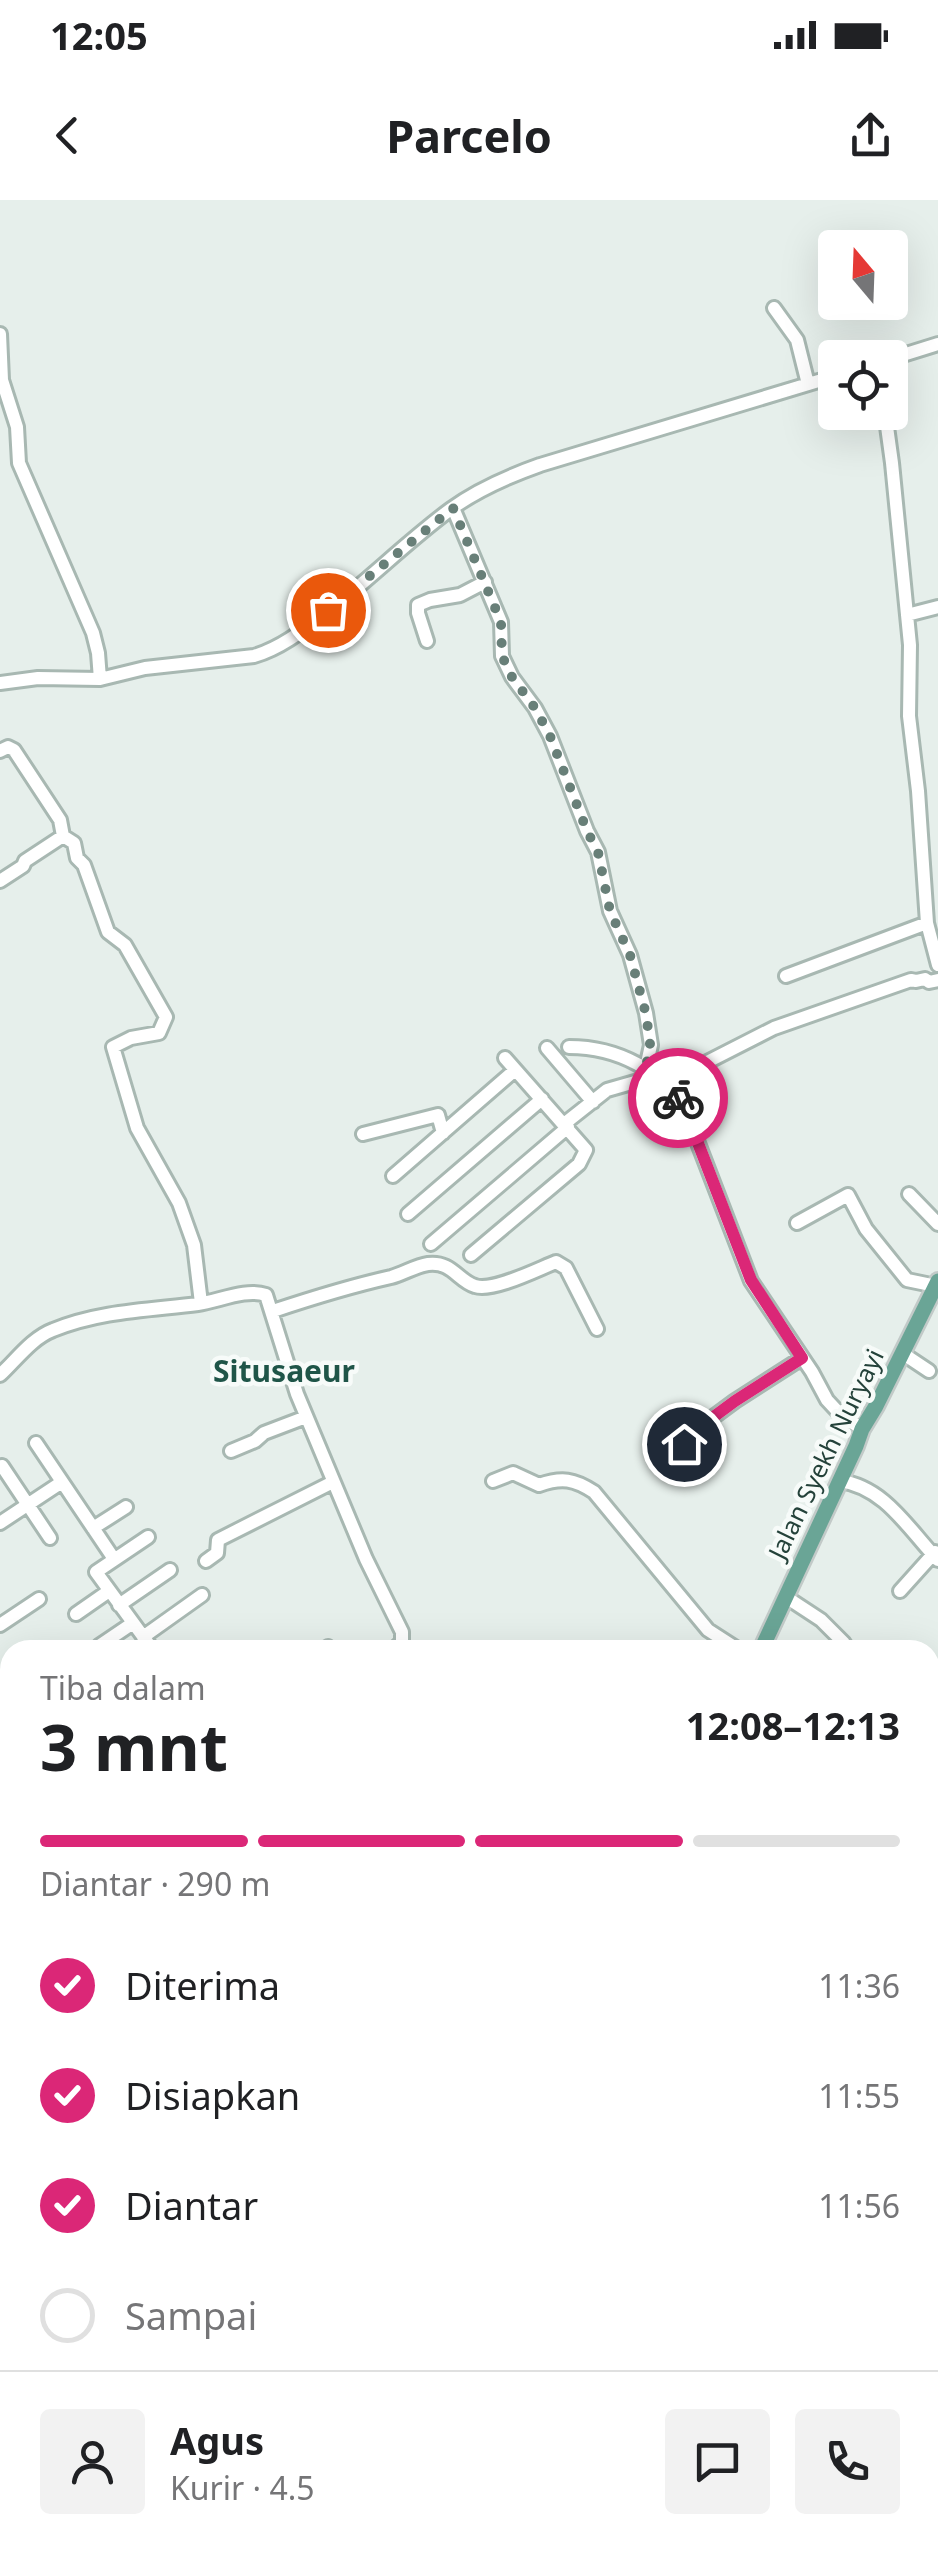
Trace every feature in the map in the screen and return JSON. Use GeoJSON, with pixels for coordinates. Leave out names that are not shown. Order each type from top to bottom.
{"type":"FeatureCollection","features":[{"type":"Feature","properties":{"kind":"main road","name":"Jalan Syekh Nuryayi"},"geometry":{"type":"LineString","coordinates":[[766,1640],[862,1429],[937,1284]]}},
{"type":"Feature","properties":{"kind":"street"},"geometry":{"type":"LineString","coordinates":[[774,308],[797,340],[808,384]]}},
{"type":"Feature","properties":{"kind":"street"},"geometry":{"type":"LineString","coordinates":[[0,334],[2,380],[17,427],[19,463],[93,633],[100,679]]}},
{"type":"Feature","properties":{"kind":"street"},"geometry":{"type":"LineString","coordinates":[[908,353],[938,344]]}},
{"type":"Feature","properties":{"kind":"street"},"geometry":{"type":"LineString","coordinates":[[0,683],[38,678],[100,679],[145,668],[270,651],[358,587],[453,508],[522,472],[818,381]]}},
{"type":"Feature","properties":{"kind":"street"},"geometry":{"type":"LineString","coordinates":[[888,430],[908,615],[909,716],[928,923],[938,965]]}},
{"type":"Feature","properties":{"kind":"street"},"geometry":{"type":"LineString","coordinates":[[453,508],[502,627],[502,656],[555,746],[601,860],[610,911],[630,955],[646,1014],[656,1076]]}},
{"type":"Feature","properties":{"kind":"street"},"geometry":{"type":"LineString","coordinates":[[427,641],[418,605],[460,595],[485,582]]}},
{"type":"Feature","properties":{"kind":"street"},"geometry":{"type":"LineString","coordinates":[[908,615],[938,606]]}},
{"type":"Feature","properties":{"kind":"street"},"geometry":{"type":"LineString","coordinates":[[0,751],[8,747],[14,750],[60,820],[63,836],[74,843],[84,865],[108,932],[125,945],[167,1018],[157,1034],[138,1036],[113,1048],[137,1128],[179,1203],[194,1245],[201,1303]]}},
{"type":"Feature","properties":{"kind":"street"},"geometry":{"type":"LineString","coordinates":[[0,881],[63,836]]}},
{"type":"Feature","properties":{"kind":"street"},"geometry":{"type":"LineString","coordinates":[[786,976],[928,923]]}},
{"type":"Feature","properties":{"kind":"street"},"geometry":{"type":"LineString","coordinates":[[432,1244],[608,1090],[656,1076],[774,1028],[911,980],[938,980]]}},
{"type":"Feature","properties":{"kind":"street"},"geometry":{"type":"LineString","coordinates":[[569,1047],[608,1052],[656,1076],[686,1112],[751,1280],[833,1408],[862,1429]]}},
{"type":"Feature","properties":{"kind":"street"},"geometry":{"type":"LineString","coordinates":[[547,1048],[593,1102]]}},
{"type":"Feature","properties":{"kind":"street"},"geometry":{"type":"LineString","coordinates":[[471,1254],[579,1164],[586,1150],[505,1058]]}},
{"type":"Feature","properties":{"kind":"street"},"geometry":{"type":"LineString","coordinates":[[393,1176],[515,1070]]}},
{"type":"Feature","properties":{"kind":"street"},"geometry":{"type":"LineString","coordinates":[[408,1214],[542,1099]]}},
{"type":"Feature","properties":{"kind":"street"},"geometry":{"type":"LineString","coordinates":[[363,1134],[438,1115],[443,1133]]}},
{"type":"Feature","properties":{"kind":"street"},"geometry":{"type":"LineString","coordinates":[[909,1194],[938,1224]]}},
{"type":"Feature","properties":{"kind":"street"},"geometry":{"type":"LineString","coordinates":[[797,1224],[848,1195],[866,1228],[907,1280],[937,1284]]}},
{"type":"Feature","properties":{"kind":"street"},"geometry":{"type":"LineString","coordinates":[[272,1311],[423,1265],[441,1265],[472,1285],[484,1287],[556,1262],[564,1264],[597,1329]]}},
{"type":"Feature","properties":{"kind":"street"},"geometry":{"type":"LineString","coordinates":[[0,1374],[38,1338],[98,1316],[259,1292],[266,1295],[306,1417],[403,1637],[401,1640]]}},
{"type":"Feature","properties":{"kind":"street"},"geometry":{"type":"LineString","coordinates":[[902,1352],[929,1372]]}},
{"type":"Feature","properties":{"kind":"street"},"geometry":{"type":"LineString","coordinates":[[684,1444],[735,1401],[802,1358]]}},
{"type":"Feature","properties":{"kind":"street"},"geometry":{"type":"LineString","coordinates":[[231,1451],[306,1417]]}},
{"type":"Feature","properties":{"kind":"street"},"geometry":{"type":"LineString","coordinates":[[36,1443],[114,1559]]}},
{"type":"Feature","properties":{"kind":"street"},"geometry":{"type":"LineString","coordinates":[[2,1466],[50,1538]]}},
{"type":"Feature","properties":{"kind":"street"},"geometry":{"type":"LineString","coordinates":[[493,1481],[512,1473],[539,1485],[563,1478],[577,1480],[594,1492],[708,1630],[724,1640]]}},
{"type":"Feature","properties":{"kind":"street"},"geometry":{"type":"LineString","coordinates":[[840,1481],[874,1492],[936,1555],[900,1590]]}},
{"type":"Feature","properties":{"kind":"street"},"geometry":{"type":"LineString","coordinates":[[0,1523],[62,1482]]}},
{"type":"Feature","properties":{"kind":"street"},"geometry":{"type":"LineString","coordinates":[[206,1561],[217,1553],[218,1540],[333,1482]]}},
{"type":"Feature","properties":{"kind":"street"},"geometry":{"type":"LineString","coordinates":[[93,1528],[126,1507]]}},
{"type":"Feature","properties":{"kind":"street"},"geometry":{"type":"LineString","coordinates":[[146,1640],[96,1572],[148,1536]]}},
{"type":"Feature","properties":{"kind":"street"},"geometry":{"type":"LineString","coordinates":[[120,1604],[170,1570]]}},
{"type":"Feature","properties":{"kind":"street"},"geometry":{"type":"LineString","coordinates":[[76,1614],[110,1591]]}},
{"type":"Feature","properties":{"kind":"street"},"geometry":{"type":"LineString","coordinates":[[143,1636],[202,1595]]}},
{"type":"Feature","properties":{"kind":"street"},"geometry":{"type":"LineString","coordinates":[[786,1597],[821,1620],[841,1640]]}},
{"type":"Feature","properties":{"kind":"street"},"geometry":{"type":"LineString","coordinates":[[0,1625],[39,1598]]}},
{"type":"Feature","properties":{"kind":"street"},"geometry":{"type":"LineString","coordinates":[[108,1640],[132,1622]]}},
{"type":"Feature","properties":{"kind":"way so far"},"geometry":{"type":"LineString","coordinates":[[328,610],[453,508],[501,622],[502,656],[560,756],[601,860],[610,911],[630,955],[646,1014],[650,1044],[646,1068],[672,1088],[678,1098]]}},
{"type":"Feature","properties":{"kind":"district","name":"Situsaeur"},"geometry":{"type":"Point","coordinates":[284,1372]}},
{"type":"Feature","properties":{"kind":"route"},"geometry":{"type":"LineString","coordinates":[[678,1098],[751,1280],[802,1358],[735,1401],[684,1444]]}}]}
